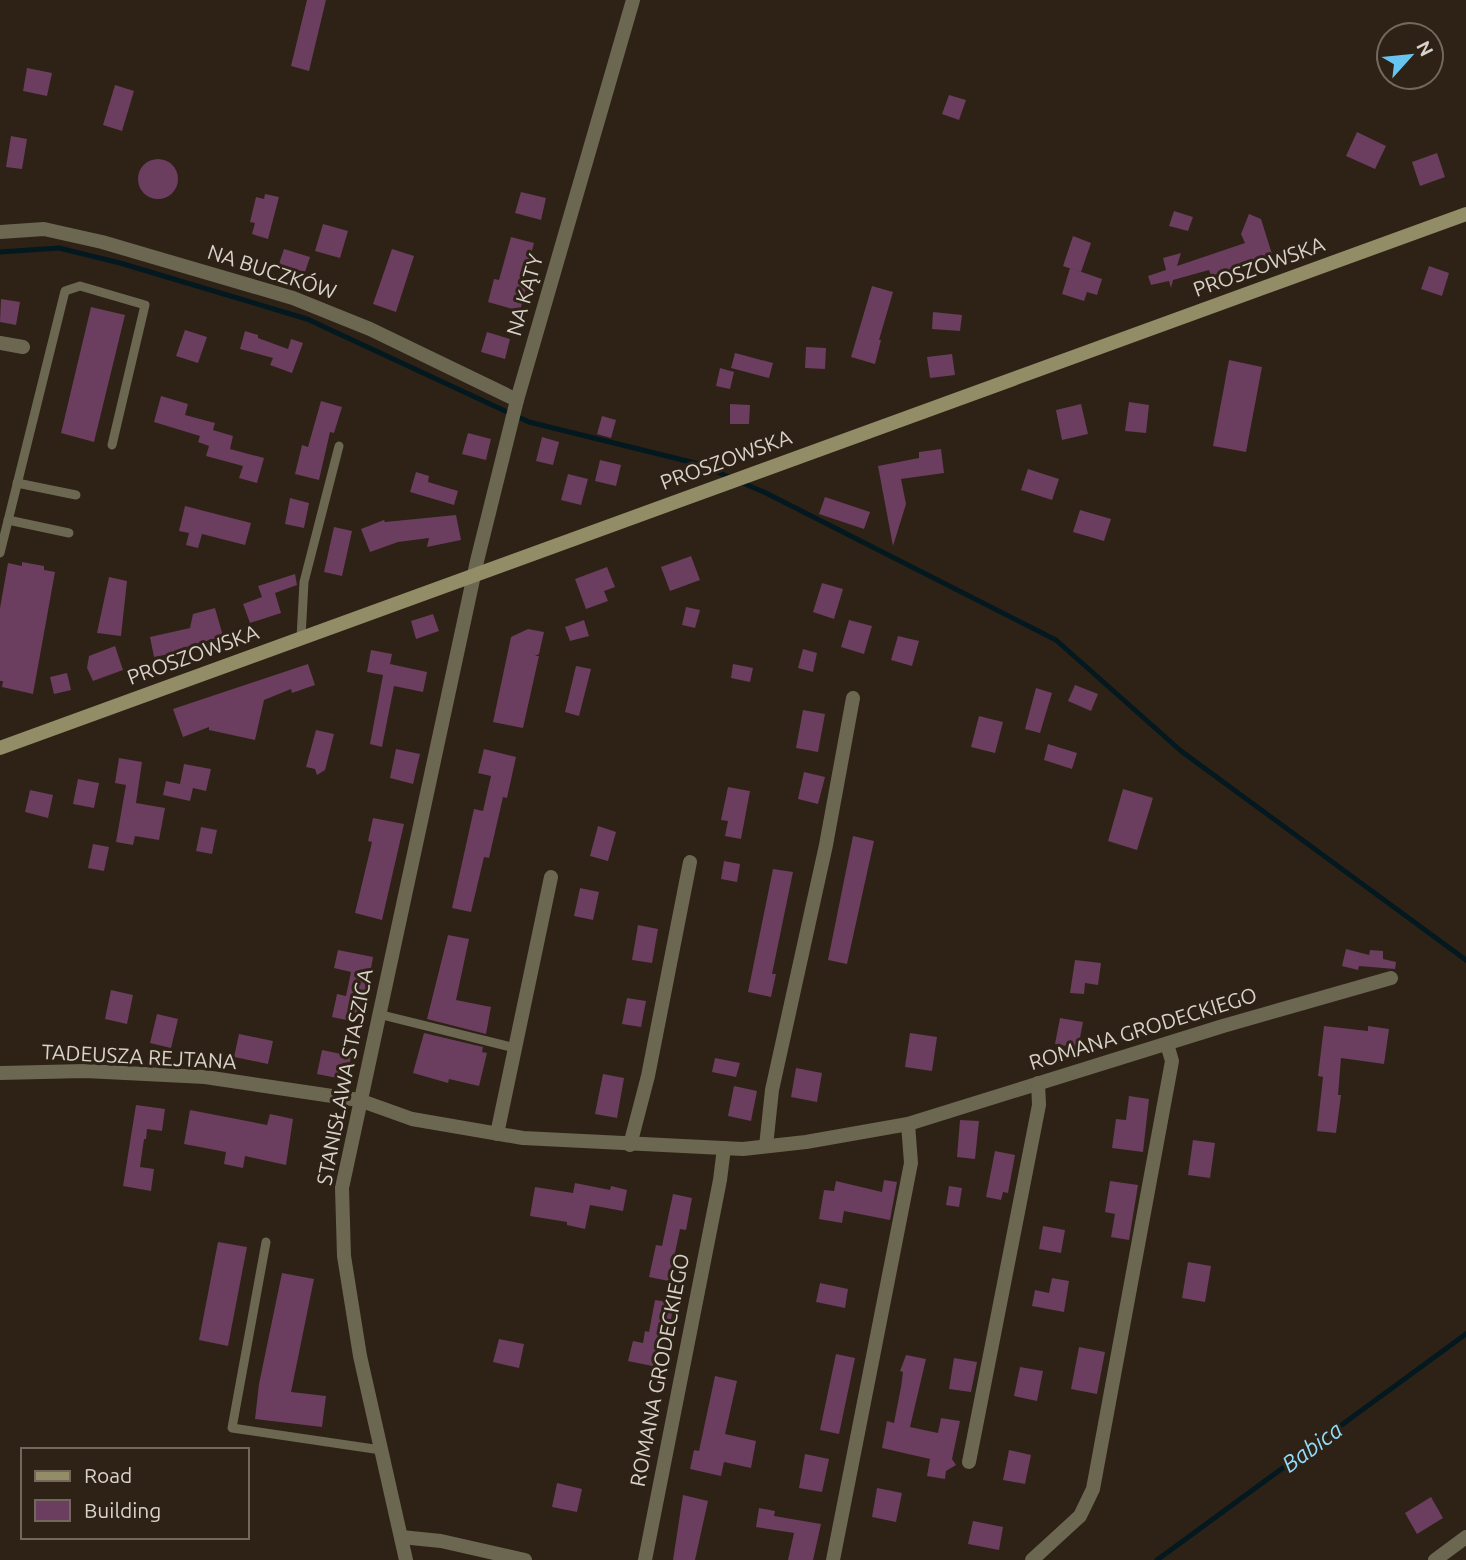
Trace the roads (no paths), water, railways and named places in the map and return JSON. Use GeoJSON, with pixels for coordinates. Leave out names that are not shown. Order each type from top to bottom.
{"type":"FeatureCollection","features":[{"type":"Feature","properties":{"kind":"main road","name":"PROSZOWSKA"},"geometry":{"type":"LineString","coordinates":[[0,748],[1466,214]]}},
{"type":"Feature","properties":{"kind":"street","name":"NA KĄTY"},"geometry":{"type":"LineString","coordinates":[[469,605],[516,403],[634,0]]}},
{"type":"Feature","properties":{"kind":"street","name":"NA BUCZKÓW"},"geometry":{"type":"LineString","coordinates":[[0,232],[44,229],[293,298],[370,329],[516,403]]}},
{"type":"Feature","properties":{"kind":"street"},"geometry":{"type":"LineString","coordinates":[[0,343],[23,347]]}},
{"type":"Feature","properties":{"kind":"street","name":"STANISŁAWA STASZICA"},"geometry":{"type":"LineString","coordinates":[[406,1560],[360,1356],[344,1256],[342,1188],[359,1100],[469,605]]}},
{"type":"Feature","properties":{"kind":"street"},"geometry":{"type":"LineString","coordinates":[[766,1146],[772,1090],[826,845],[853,698]]}},
{"type":"Feature","properties":{"kind":"street"},"geometry":{"type":"LineString","coordinates":[[630,1145],[648,1076],[690,862]]}},
{"type":"Feature","properties":{"kind":"street"},"geometry":{"type":"LineString","coordinates":[[497,1134],[551,877]]}},
{"type":"Feature","properties":{"kind":"street","name":"ROMANA GRODECKIEGO"},"geometry":{"type":"LineString","coordinates":[[359,1100],[412,1119],[523,1138],[724,1148],[806,1142],[908,1124],[1391,978]]}},
{"type":"Feature","properties":{"kind":"street"},"geometry":{"type":"LineString","coordinates":[[1032,1560],[1080,1516],[1093,1489],[1172,1061],[1167,1044]]}},
{"type":"Feature","properties":{"kind":"street","name":"TADEUSZA REJTANA"},"geometry":{"type":"LineString","coordinates":[[0,1073],[85,1071],[205,1077],[359,1100]]}},
{"type":"Feature","properties":{"kind":"street"},"geometry":{"type":"LineString","coordinates":[[969,1462],[1040,1105],[1038,1083]]}},
{"type":"Feature","properties":{"kind":"street"},"geometry":{"type":"LineString","coordinates":[[833,1560],[911,1163],[908,1124]]}},
{"type":"Feature","properties":{"kind":"street","name":"ROMANA GRODECKIEGO"},"geometry":{"type":"LineString","coordinates":[[645,1560],[724,1148]]}},
{"type":"Feature","properties":{"kind":"street"},"geometry":{"type":"LineString","coordinates":[[401,1537],[441,1541],[524,1560]]}},
{"type":"Feature","properties":{"kind":"street"},"geometry":{"type":"LineString","coordinates":[[1434,1560],[1466,1537]]}},
{"type":"Feature","properties":{"kind":"lane"},"geometry":{"type":"LineString","coordinates":[[0,553],[65,291],[80,286],[145,305],[112,445]]}},
{"type":"Feature","properties":{"kind":"lane"},"geometry":{"type":"LineString","coordinates":[[301,638],[304,582],[339,446]]}},
{"type":"Feature","properties":{"kind":"lane"},"geometry":{"type":"LineString","coordinates":[[17,483],[76,495]]}},
{"type":"Feature","properties":{"kind":"lane"},"geometry":{"type":"LineString","coordinates":[[8,520],[69,533]]}},
{"type":"Feature","properties":{"kind":"lane"},"geometry":{"type":"LineString","coordinates":[[378,1014],[515,1048]]}},
{"type":"Feature","properties":{"kind":"lane"},"geometry":{"type":"LineString","coordinates":[[266,1242],[232,1429],[382,1450]]}},
{"type":"Feature","properties":{"kind":"waterway"},"geometry":{"type":"LineString","coordinates":[[0,252],[59,248],[120,263],[307,319],[529,422],[699,464],[766,493],[1056,640],[1181,751],[1466,960]]}},
{"type":"Feature","properties":{"kind":"waterway","name":"Babica"},"geometry":{"type":"LineString","coordinates":[[1157,1560],[1466,1334]]}}]}
